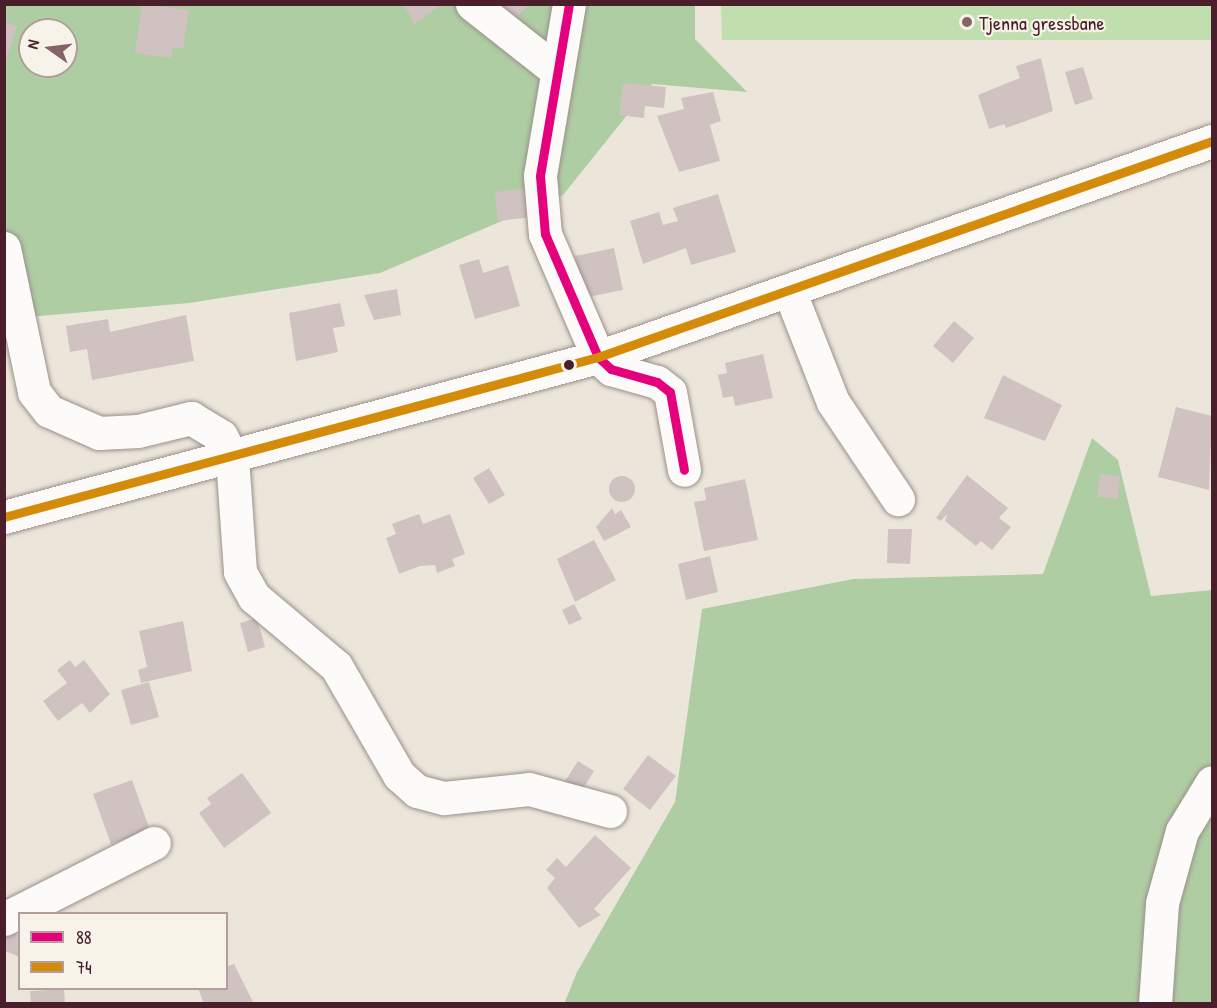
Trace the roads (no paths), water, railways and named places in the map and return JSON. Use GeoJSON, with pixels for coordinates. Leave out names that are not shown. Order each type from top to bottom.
{"type":"FeatureCollection","features":[{"type":"Feature","properties":{"kind":"street"},"geometry":{"type":"LineString","coordinates":[[472,4],[556,70]]}},
{"type":"Feature","properties":{"kind":"street"},"geometry":{"type":"LineString","coordinates":[[569,4],[556,70],[540,176],[545,234],[598,357],[611,369],[657,382],[670,392],[684,470]]}},
{"type":"Feature","properties":{"kind":"street"},"geometry":{"type":"LineString","coordinates":[[4,517],[232,457],[382,412],[471,394],[598,357],[1212,141]]}},
{"type":"Feature","properties":{"kind":"street"},"geometry":{"type":"LineString","coordinates":[[4,248],[34,392],[49,411],[99,433],[138,431],[191,417],[204,422],[221,436],[232,457],[240,572],[254,597],[336,666],[399,776],[417,791],[444,798],[528,789],[610,811]]}},
{"type":"Feature","properties":{"kind":"street"},"geometry":{"type":"LineString","coordinates":[[789,290],[833,402],[898,499]]}},
{"type":"Feature","properties":{"kind":"street"},"geometry":{"type":"LineString","coordinates":[[1155,1004],[1162,903],[1182,831],[1212,782]]}},
{"type":"Feature","properties":{"kind":"street"},"geometry":{"type":"LineString","coordinates":[[4,918],[154,843]]}},
{"type":"Feature","properties":{"kind":"place","name":"Tjenna gressbane"},"geometry":{"type":"Point","coordinates":[967,22]}}]}
